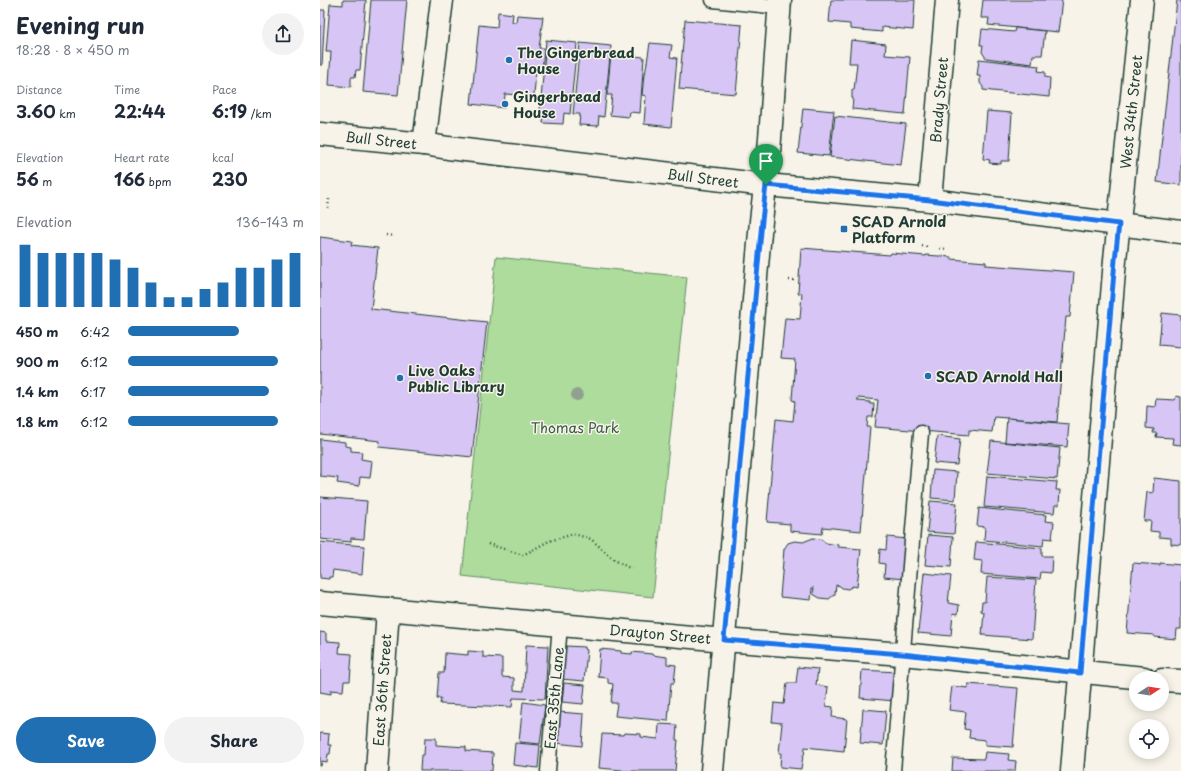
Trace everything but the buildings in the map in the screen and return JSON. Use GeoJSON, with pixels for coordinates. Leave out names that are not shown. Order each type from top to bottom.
{"type":"FeatureCollection","features":[{"type":"Feature","properties":{"kind":"street"},"geometry":{"type":"LineString","coordinates":[[424,144],[442,0]]}},
{"type":"Feature","properties":{"kind":"street","name":"Brady Street"},"geometry":{"type":"LineString","coordinates":[[930,200],[947,0]]}},
{"type":"Feature","properties":{"kind":"street","name":"West 34th Street"},"geometry":{"type":"LineString","coordinates":[[1072,771],[1115,260],[1142,0]]}},
{"type":"Feature","properties":{"kind":"street"},"geometry":{"type":"LineString","coordinates":[[712,771],[766,185],[780,4]]}},
{"type":"Feature","properties":{"kind":"street","name":"Bull Street"},"geometry":{"type":"LineString","coordinates":[[320,134],[424,144],[766,185],[930,200],[1181,232]]}},
{"type":"Feature","properties":{"kind":"street","name":"Drayton Street"},"geometry":{"type":"LineString","coordinates":[[320,603],[724,640],[902,654],[1129,677]]}},
{"type":"Feature","properties":{"kind":"street","name":"East 36th Street"},"geometry":{"type":"LineString","coordinates":[[377,771],[388,609]]}},
{"type":"Feature","properties":{"kind":"street"},"geometry":{"type":"LineString","coordinates":[[1169,680],[1181,681]]}},
{"type":"Feature","properties":{"kind":"lane"},"geometry":{"type":"LineString","coordinates":[[713,0],[780,4]]}},
{"type":"Feature","properties":{"kind":"lane"},"geometry":{"type":"LineString","coordinates":[[893,771],[921,433]]}},
{"type":"Feature","properties":{"kind":"lane","name":"East 35th Lane"},"geometry":{"type":"LineString","coordinates":[[548,771],[560,625]]}},
{"type":"Feature","properties":{"kind":"path"},"geometry":{"type":"LineString","coordinates":[[328,208],[329,199]]}},
{"type":"Feature","properties":{"kind":"path"},"geometry":{"type":"LineString","coordinates":[[386,234],[394,236]]}},
{"type":"Feature","properties":{"kind":"path"},"geometry":{"type":"LineString","coordinates":[[922,246],[929,247]]}},
{"type":"Feature","properties":{"kind":"path"},"geometry":{"type":"LineString","coordinates":[[940,248],[946,249]]}},
{"type":"Feature","properties":{"kind":"path"},"geometry":{"type":"LineString","coordinates":[[789,280],[796,280]]}},
{"type":"Feature","properties":{"kind":"path"},"geometry":{"type":"LineString","coordinates":[[488,544],[523,555],[549,541],[574,534],[591,539],[613,559],[631,569]]}},
{"type":"Feature","properties":{"kind":"green space","name":"Thomas Park"},"geometry":{"type":"Polygon","coordinates":[[[496,257],[687,277],[653,597],[462,576],[496,257]]]}},
{"type":"Feature","properties":{"kind":"place","name":"The Gingerbread House"},"geometry":{"type":"Point","coordinates":[509,60]}},
{"type":"Feature","properties":{"kind":"place","name":"Gingerbread House"},"geometry":{"type":"Point","coordinates":[505,104]}},
{"type":"Feature","properties":{"kind":"place","name":"SCAD Arnold Platform"},"geometry":{"type":"Point","coordinates":[844,229]}},
{"type":"Feature","properties":{"kind":"place","name":"SCAD Arnold Hall"},"geometry":{"type":"Point","coordinates":[928,376]}},
{"type":"Feature","properties":{"kind":"place","name":"Live Oaks Public Library"},"geometry":{"type":"Point","coordinates":[400,378]}},
{"type":"Feature","properties":{"kind":"route"},"geometry":{"type":"LineString","coordinates":[[766,185],[930,200],[1119,224],[1080,673],[902,654],[724,640],[766,185]]}}]}
